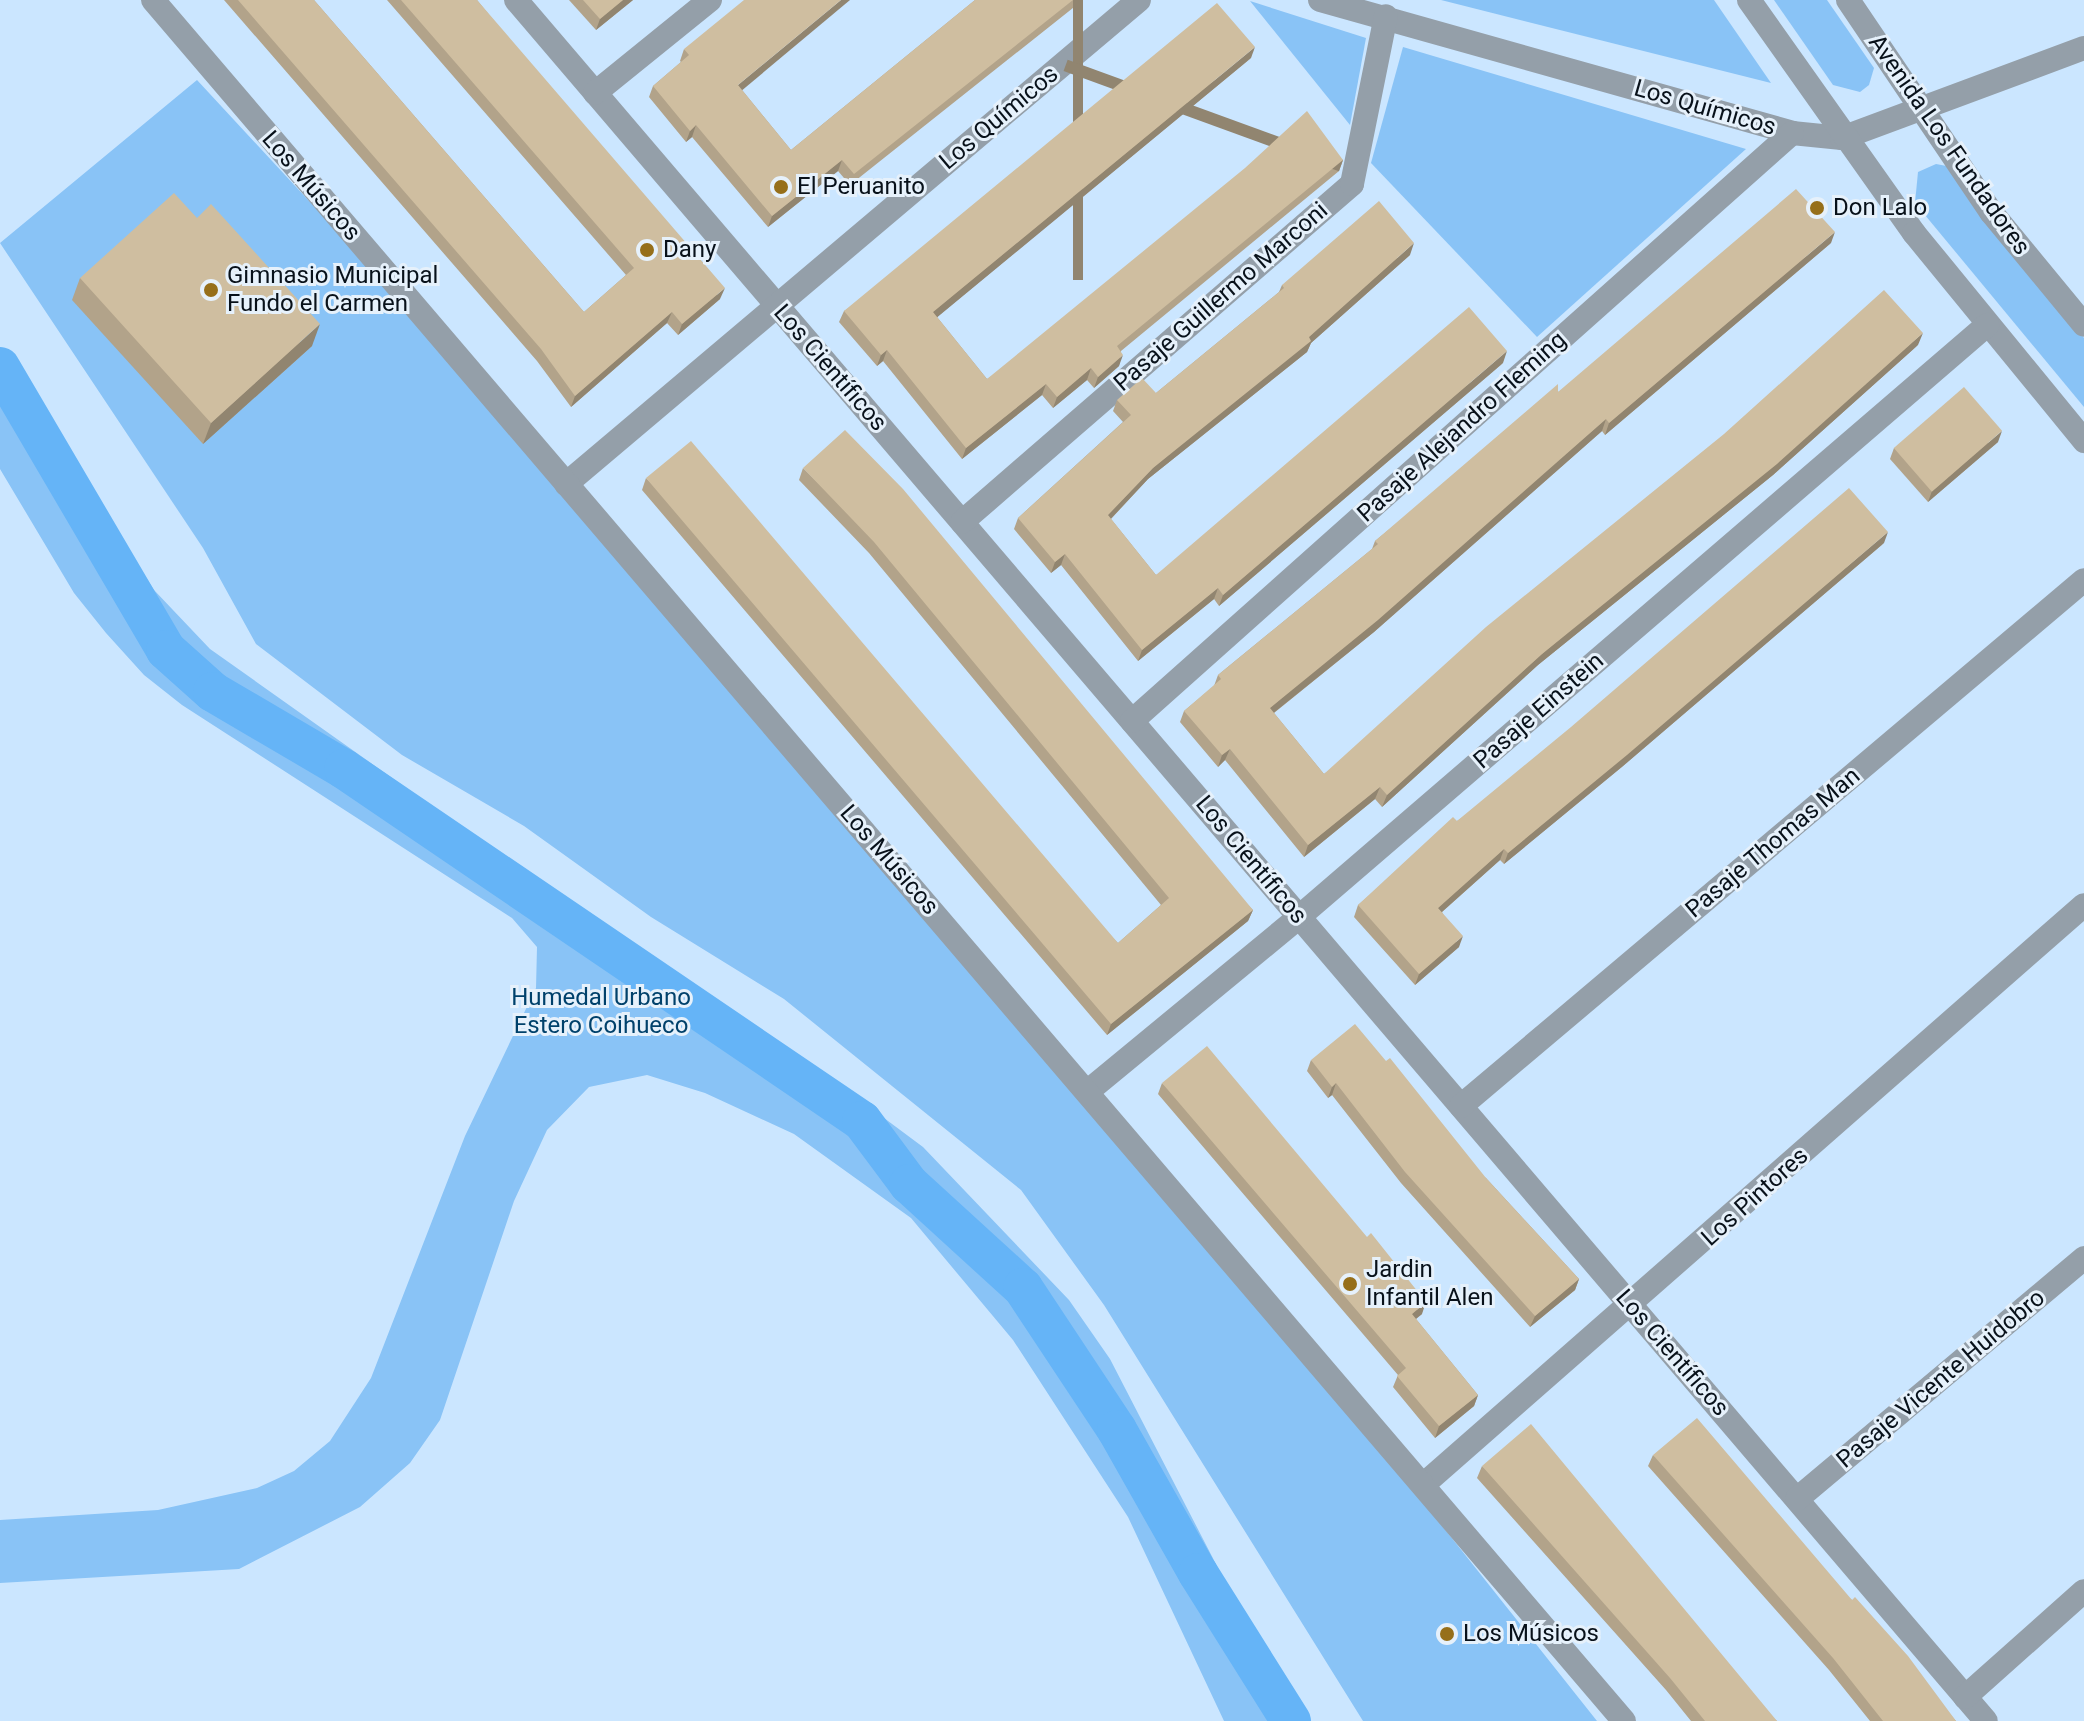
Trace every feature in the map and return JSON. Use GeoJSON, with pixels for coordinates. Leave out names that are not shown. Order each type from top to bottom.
{"type":"FeatureCollection","features":[{"type":"Feature","properties":{"kind":"street","name":"Los Músicos"},"geometry":{"type":"LineString","coordinates":[[153,0],[1624,1721]]}},
{"type":"Feature","properties":{"kind":"street","name":"Los Científicos"},"geometry":{"type":"LineString","coordinates":[[516,0],[1986,1721]]}},
{"type":"Feature","properties":{"kind":"street"},"geometry":{"type":"LineString","coordinates":[[595,93],[710,0]]}},
{"type":"Feature","properties":{"kind":"street","name":"Los Químicos"},"geometry":{"type":"LineString","coordinates":[[566,484],[1139,0]]}},
{"type":"Feature","properties":{"kind":"street","name":"Los Químicos"},"geometry":{"type":"LineString","coordinates":[[1320,0],[1386,16],[1792,133],[1842,138],[1921,113],[2084,48]]}},
{"type":"Feature","properties":{"kind":"street"},"geometry":{"type":"LineString","coordinates":[[1749,0],[1842,138],[1987,325],[2084,441]]}},
{"type":"Feature","properties":{"kind":"street","name":"Avenida Los Fundadores"},"geometry":{"type":"LineString","coordinates":[[1848,0],[1921,113],[1991,212],[2084,325]]}},
{"type":"Feature","properties":{"kind":"street","name":"Pasaje Guillermo Marconi"},"geometry":{"type":"LineString","coordinates":[[962,522],[1352,184],[1386,16]]}},
{"type":"Feature","properties":{"kind":"street","name":"Pasaje Alejandro Fleming"},"geometry":{"type":"LineString","coordinates":[[1132,721],[1792,133]]}},
{"type":"Feature","properties":{"kind":"street","name":"Pasaje Einstein"},"geometry":{"type":"LineString","coordinates":[[1087,1092],[1299,917],[1987,325]]}},
{"type":"Feature","properties":{"kind":"street","name":"Pasaje Thomas Man"},"geometry":{"type":"LineString","coordinates":[[1461,1106],[2084,580]]}},
{"type":"Feature","properties":{"kind":"street","name":"Los Pintores"},"geometry":{"type":"LineString","coordinates":[[1423,1485],[1632,1307],[2084,905]]}},
{"type":"Feature","properties":{"kind":"street","name":"Pasaje Vicente Huidobro"},"geometry":{"type":"LineString","coordinates":[[1797,1499],[2084,1258]]}},
{"type":"Feature","properties":{"kind":"street"},"geometry":{"type":"LineString","coordinates":[[1965,1697],[2084,1591]]}},
{"type":"Feature","properties":{"kind":"green space"},"geometry":{"type":"Polygon","coordinates":[[[1441,0],[1714,0],[1771,83],[1441,0]]]}},
{"type":"Feature","properties":{"kind":"green space"},"geometry":{"type":"Polygon","coordinates":[[[1774,0],[1827,0],[1874,68],[1869,85],[1860,92],[1833,85],[1774,0]]]}},
{"type":"Feature","properties":{"kind":"green space"},"geometry":{"type":"Polygon","coordinates":[[[1250,1],[1366,38],[1350,125],[1250,1]]]}},
{"type":"Feature","properties":{"kind":"green space"},"geometry":{"type":"Polygon","coordinates":[[[1403,47],[1746,149],[1537,337],[1371,163],[1403,47]]]}},
{"type":"Feature","properties":{"kind":"green space"},"geometry":{"type":"Polygon","coordinates":[[[197,80],[434,336],[1420,1498],[1597,1721],[1363,1721],[1104,1305],[1021,1190],[784,999],[651,917],[524,826],[402,755],[256,644],[203,548],[0,243],[197,80]]]}},
{"type":"Feature","properties":{"kind":"green space"},"geometry":{"type":"Polygon","coordinates":[[[1936,164],[1952,167],[2084,338],[2084,407],[1915,203],[1918,172],[1936,164]]]}},
{"type":"Feature","properties":{"kind":"green space","name":"Humedal Urbano Estero Coihueco"},"geometry":{"type":"Polygon","coordinates":[[[0,348],[154,590],[210,649],[680,982],[810,1063],[923,1147],[1069,1300],[1110,1359],[1297,1721],[1224,1721],[1128,1517],[1013,1340],[911,1218],[794,1134],[705,1093],[647,1075],[589,1087],[547,1130],[514,1201],[440,1420],[410,1463],[360,1507],[239,1569],[0,1583],[0,1520],[158,1510],[257,1488],[294,1471],[330,1441],[371,1378],[465,1136],[536,988],[537,947],[512,918],[182,705],[144,675],[106,633],[74,593],[0,469],[0,348]]]}},
{"type":"Feature","properties":{"kind":"building"},"geometry":{"type":"Polygon","coordinates":[[[238,0],[314,0],[584,312],[634,268],[401,0],[477,0],[725,288],[682,324],[672,312],[575,396],[541,349],[238,0]]]}},
{"type":"Feature","properties":{"kind":"building"},"geometry":{"type":"Polygon","coordinates":[[[583,0],[623,0],[600,19],[583,0]]]}},
{"type":"Feature","properties":{"kind":"building"},"geometry":{"type":"Polygon","coordinates":[[[744,0],[841,0],[738,85],[791,150],[975,0],[1073,0],[854,174],[842,160],[772,216],[696,125],[690,131],[653,86],[689,55],[684,49],[744,0]]]}},
{"type":"Feature","properties":{"kind":"building"},"geometry":{"type":"Polygon","coordinates":[[[1217,3],[1255,47],[933,312],[987,379],[1245,168],[1307,111],[1343,160],[1117,346],[1123,355],[1098,377],[1091,368],[1057,397],[1046,384],[966,448],[887,350],[881,355],[844,311],[1217,3]]]}},
{"type":"Feature","properties":{"kind":"building"},"geometry":{"type":"Polygon","coordinates":[[[1796,189],[1835,232],[1609,423],[1606,419],[1378,620],[1270,708],[1324,774],[1486,627],[1724,434],[1884,290],[1923,333],[1777,464],[1542,654],[1387,795],[1380,787],[1308,845],[1230,749],[1222,755],[1184,711],[1221,679],[1218,675],[1378,544],[1375,541],[1558,384],[1558,392],[1796,189]]]}},
{"type":"Feature","properties":{"kind":"building","name":"Gimnasio Municipal Fundo el Carmen"},"geometry":{"type":"Polygon","coordinates":[[[174,193],[197,218],[211,204],[320,324],[211,423],[80,278],[174,193]]]}},
{"type":"Feature","properties":{"kind":"building"},"geometry":{"type":"Polygon","coordinates":[[[1379,201],[1414,243],[1309,337],[1311,341],[1153,468],[1108,515],[1156,575],[1469,307],[1507,351],[1223,595],[1218,588],[1142,650],[1065,554],[1055,562],[1018,518],[1131,415],[1117,400],[1142,378],[1156,393],[1284,288],[1282,285],[1379,201]]]}},
{"type":"Feature","properties":{"kind":"building"},"geometry":{"type":"Polygon","coordinates":[[[1964,387],[2002,431],[1932,492],[1894,448],[1964,387]]]}},
{"type":"Feature","properties":{"kind":"building"},"geometry":{"type":"Polygon","coordinates":[[[845,430],[903,489],[1253,910],[1111,1024],[646,478],[691,441],[1118,943],[1169,898],[874,542],[803,468],[845,430]]]}},
{"type":"Feature","properties":{"kind":"building"},"geometry":{"type":"Polygon","coordinates":[[[1849,488],[1888,532],[1627,755],[1508,853],[1504,849],[1438,908],[1463,936],[1419,974],[1358,905],[1453,817],[1457,821],[1571,727],[1849,488]]]}},
{"type":"Feature","properties":{"kind":"building"},"geometry":{"type":"Polygon","coordinates":[[[1355,1024],[1386,1061],[1390,1058],[1486,1178],[1579,1279],[1535,1316],[1405,1172],[1336,1083],[1332,1087],[1311,1060],[1355,1024]]]}},
{"type":"Feature","properties":{"kind":"building"},"geometry":{"type":"Polygon","coordinates":[[[1207,1046],[1367,1237],[1371,1233],[1426,1302],[1412,1314],[1478,1395],[1439,1426],[1397,1376],[1406,1368],[1162,1083],[1207,1046]]]}},
{"type":"Feature","properties":{"kind":"building"},"geometry":{"type":"Polygon","coordinates":[[[1697,1418],[1852,1600],[1855,1597],[1908,1656],[1956,1721],[1883,1721],[1833,1658],[1653,1455],[1697,1418]]]}},
{"type":"Feature","properties":{"kind":"building"},"geometry":{"type":"Polygon","coordinates":[[[1531,1424],[1777,1721],[1705,1721],[1482,1466],[1531,1424]]]}},
{"type":"Feature","properties":{"kind":"waterway"},"geometry":{"type":"LineString","coordinates":[[0,367],[166,650],[213,692],[344,769],[862,1121],[909,1184],[1023,1288],[1117,1430],[1198,1573],[1291,1721]]}},
{"type":"Feature","properties":{"kind":"place","name":"El Peruanito"},"geometry":{"type":"Point","coordinates":[781,187]}},
{"type":"Feature","properties":{"kind":"place","name":"Don Lalo"},"geometry":{"type":"Point","coordinates":[1817,208]}},
{"type":"Feature","properties":{"kind":"place","name":"Dany"},"geometry":{"type":"Point","coordinates":[647,250]}},
{"type":"Feature","properties":{"kind":"place","name":"Gimnasio Municipal Fundo el Carmen"},"geometry":{"type":"Point","coordinates":[211,290]}},
{"type":"Feature","properties":{"kind":"place","name":"Jardin Infantil Alen"},"geometry":{"type":"Point","coordinates":[1350,1284]}},
{"type":"Feature","properties":{"kind":"place","name":"Los Músicos"},"geometry":{"type":"Point","coordinates":[1447,1634]}}]}
